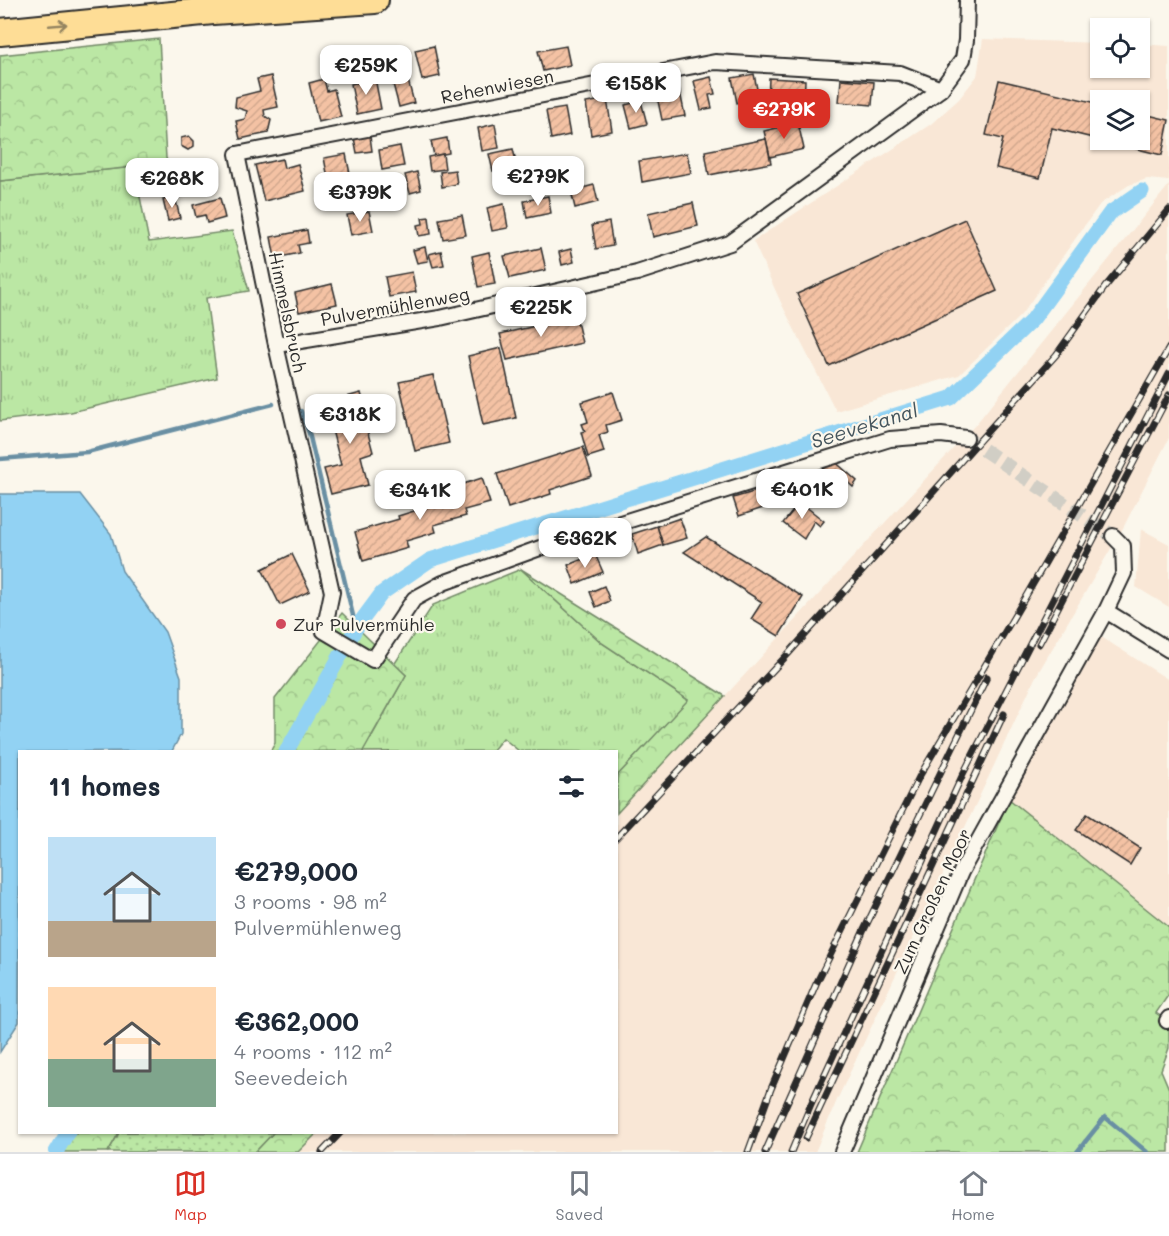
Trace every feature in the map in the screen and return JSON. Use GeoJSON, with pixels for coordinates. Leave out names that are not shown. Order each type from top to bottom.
{"type":"FeatureCollection","features":[{"type":"Feature","properties":{"kind":"highway"},"geometry":{"type":"LineString","coordinates":[[0,32],[213,11],[375,0]]}},
{"type":"Feature","properties":{"kind":"street","name":"Pulvermühlenweg"},"geometry":{"type":"LineString","coordinates":[[276,345],[440,318],[637,273],[730,243],[941,89],[963,59],[967,0]]}},
{"type":"Feature","properties":{"kind":"street","name":"Rehenwiesen"},"geometry":{"type":"LineString","coordinates":[[237,154],[715,62],[900,73],[941,89]]}},
{"type":"Feature","properties":{"kind":"street","name":"Himmelsbruch"},"geometry":{"type":"LineString","coordinates":[[237,154],[276,345],[332,592],[324,631],[373,660],[414,599],[442,583],[540,548],[890,439],[941,435],[966,438]]}},
{"type":"Feature","properties":{"kind":"street","name":"Zum Großen Moor"},"geometry":{"type":"LineString","coordinates":[[842,1152],[961,872],[1106,610],[1124,573],[1123,546],[1113,536]]}},
{"type":"Feature","properties":{"kind":"street"},"geometry":{"type":"LineString","coordinates":[[1106,610],[1169,650]]}},
{"type":"Feature","properties":{"kind":"shaded area"},"geometry":{"type":"Polygon","coordinates":[[[983,39],[1090,43],[1090,78],[1150,78],[1150,45],[1169,46],[1169,181],[1147,179],[1129,185],[1100,204],[1021,315],[959,375],[836,411],[783,307],[753,241],[931,124],[959,99],[977,76],[983,39]]]}},
{"type":"Feature","properties":{"kind":"shaded area"},"geometry":{"type":"Polygon","coordinates":[[[1169,185],[1169,438],[1123,528],[1035,678],[837,1100],[815,1152],[298,1152],[316,1134],[618,1134],[618,812],[976,424],[1169,185]]]}},
{"type":"Feature","properties":{"kind":"shaded area"},"geometry":{"type":"Polygon","coordinates":[[[1141,529],[1169,544],[1169,607],[1136,587],[1141,529]]]}},
{"type":"Feature","properties":{"kind":"shaded area"},"geometry":{"type":"Polygon","coordinates":[[[1095,633],[1169,680],[1169,927],[1009,799],[1095,633]]]}},
{"type":"Feature","properties":{"kind":"green space"},"geometry":{"type":"Polygon","coordinates":[[[159,39],[166,158],[174,178],[138,186],[134,167],[0,181],[0,55],[159,39]]]}},
{"type":"Feature","properties":{"kind":"green space"},"geometry":{"type":"Polygon","coordinates":[[[134,167],[149,242],[232,231],[249,291],[206,298],[217,378],[71,412],[0,421],[0,181],[134,167]]]}},
{"type":"Feature","properties":{"kind":"green space"},"geometry":{"type":"Polygon","coordinates":[[[521,569],[602,643],[689,700],[618,775],[618,750],[518,750],[503,738],[493,750],[364,750],[406,675],[393,666],[433,605],[521,569]]]}},
{"type":"Feature","properties":{"kind":"green space"},"geometry":{"type":"Polygon","coordinates":[[[521,569],[725,696],[618,812],[618,775],[688,700],[602,643],[521,569]]]}},
{"type":"Feature","properties":{"kind":"green space"},"geometry":{"type":"Polygon","coordinates":[[[342,613],[406,675],[364,750],[271,750],[275,743],[275,699],[342,613]]]}},
{"type":"Feature","properties":{"kind":"green space"},"geometry":{"type":"Polygon","coordinates":[[[1009,799],[1169,927],[1169,994],[1156,1013],[1169,1022],[1169,1048],[1161,1070],[1169,1089],[1169,1152],[857,1152],[1009,799]]]}},
{"type":"Feature","properties":{"kind":"green space"},"geometry":{"type":"Polygon","coordinates":[[[61,1134],[118,1134],[108,1152],[52,1152],[61,1134]]]}},
{"type":"Feature","properties":{"kind":"green space"},"geometry":{"type":"Polygon","coordinates":[[[118,1134],[272,1134],[255,1152],[108,1152],[118,1134]]]}},
{"type":"Feature","properties":{"kind":"green space"},"geometry":{"type":"Polygon","coordinates":[[[272,1134],[316,1134],[298,1152],[255,1152],[272,1134]]]}},
{"type":"Feature","properties":{"kind":"water"},"geometry":{"type":"Polygon","coordinates":[[[0,494],[80,494],[111,534],[122,571],[165,632],[181,677],[181,734],[173,750],[18,750],[18,1024],[0,1052],[0,494]]]}},
{"type":"Feature","properties":{"kind":"building"},"geometry":{"type":"Polygon","coordinates":[[[434,46],[440,76],[422,80],[415,50],[434,46]]]}},
{"type":"Feature","properties":{"kind":"building"},"geometry":{"type":"Polygon","coordinates":[[[566,46],[570,65],[543,71],[538,51],[566,46]]]}},
{"type":"Feature","properties":{"kind":"building"},"geometry":{"type":"Polygon","coordinates":[[[754,74],[759,99],[737,103],[732,78],[754,74]]]}},
{"type":"Feature","properties":{"kind":"building"},"geometry":{"type":"Polygon","coordinates":[[[271,76],[278,107],[264,110],[265,116],[271,120],[268,133],[240,139],[236,121],[245,119],[247,111],[235,107],[236,97],[260,91],[257,79],[271,76]]]}},
{"type":"Feature","properties":{"kind":"building"},"geometry":{"type":"Polygon","coordinates":[[[711,77],[715,94],[709,95],[712,108],[701,110],[694,81],[711,77]]]}},
{"type":"Feature","properties":{"kind":"building"},"geometry":{"type":"Polygon","coordinates":[[[375,78],[381,109],[357,114],[351,84],[375,78]]]}},
{"type":"Feature","properties":{"kind":"building"},"geometry":{"type":"Polygon","coordinates":[[[769,78],[805,80],[804,103],[768,101],[769,78]]]}},
{"type":"Feature","properties":{"kind":"building"},"geometry":{"type":"Polygon","coordinates":[[[324,79],[327,91],[334,89],[341,117],[318,122],[309,83],[324,79]]]}},
{"type":"Feature","properties":{"kind":"building"},"geometry":{"type":"Polygon","coordinates":[[[841,79],[874,82],[872,105],[839,102],[841,79]]]}},
{"type":"Feature","properties":{"kind":"building"},"geometry":{"type":"Polygon","coordinates":[[[408,80],[414,103],[399,107],[393,84],[408,80]]]}},
{"type":"Feature","properties":{"kind":"building"},"geometry":{"type":"Polygon","coordinates":[[[999,80],[1090,101],[1090,137],[1052,128],[1040,178],[996,168],[1003,139],[986,135],[999,80]]]}},
{"type":"Feature","properties":{"kind":"building"},"geometry":{"type":"Polygon","coordinates":[[[678,82],[685,116],[662,120],[655,87],[678,82]]]}},
{"type":"Feature","properties":{"kind":"building"},"geometry":{"type":"Polygon","coordinates":[[[607,99],[612,131],[591,135],[586,103],[607,99]]]}},
{"type":"Feature","properties":{"kind":"building"},"geometry":{"type":"Polygon","coordinates":[[[641,101],[647,124],[631,128],[625,105],[641,101]]]}},
{"type":"Feature","properties":{"kind":"building"},"geometry":{"type":"Polygon","coordinates":[[[565,108],[570,135],[551,139],[546,111],[565,108]]]}},
{"type":"Feature","properties":{"kind":"building"},"geometry":{"type":"Polygon","coordinates":[[[1150,115],[1169,120],[1162,155],[1142,150],[1150,150],[1150,115]]]}},
{"type":"Feature","properties":{"kind":"building"},"geometry":{"type":"Polygon","coordinates":[[[798,123],[804,149],[770,157],[764,131],[798,123]]]}},
{"type":"Feature","properties":{"kind":"building"},"geometry":{"type":"Polygon","coordinates":[[[495,124],[499,148],[482,151],[478,128],[495,124]]]}},
{"type":"Feature","properties":{"kind":"building"},"geometry":{"type":"Polygon","coordinates":[[[189,136],[194,141],[194,146],[188,150],[181,146],[181,138],[189,136]]]}},
{"type":"Feature","properties":{"kind":"building"},"geometry":{"type":"Polygon","coordinates":[[[370,136],[372,151],[357,153],[354,138],[370,136]]]}},
{"type":"Feature","properties":{"kind":"building"},"geometry":{"type":"Polygon","coordinates":[[[447,138],[449,153],[434,156],[431,141],[447,138]]]}},
{"type":"Feature","properties":{"kind":"building"},"geometry":{"type":"Polygon","coordinates":[[[766,139],[771,163],[709,175],[705,151],[766,139]]]}},
{"type":"Feature","properties":{"kind":"building"},"geometry":{"type":"Polygon","coordinates":[[[400,146],[404,166],[382,170],[379,150],[400,146]]]}},
{"type":"Feature","properties":{"kind":"building"},"geometry":{"type":"Polygon","coordinates":[[[513,149],[517,166],[493,171],[489,154],[513,149]]]}},
{"type":"Feature","properties":{"kind":"building"},"geometry":{"type":"Polygon","coordinates":[[[687,153],[691,173],[642,182],[639,161],[687,153]]]}},
{"type":"Feature","properties":{"kind":"building"},"geometry":{"type":"Polygon","coordinates":[[[346,154],[350,174],[328,178],[324,158],[346,154]]]}},
{"type":"Feature","properties":{"kind":"building"},"geometry":{"type":"Polygon","coordinates":[[[443,154],[445,169],[430,171],[428,157],[443,154]]]}},
{"type":"Feature","properties":{"kind":"building"},"geometry":{"type":"Polygon","coordinates":[[[282,159],[284,168],[298,164],[305,191],[264,201],[255,165],[282,159]]]}},
{"type":"Feature","properties":{"kind":"building"},"geometry":{"type":"Polygon","coordinates":[[[455,170],[457,184],[442,187],[440,172],[455,170]]]}},
{"type":"Feature","properties":{"kind":"building"},"geometry":{"type":"Polygon","coordinates":[[[417,172],[421,190],[410,193],[405,175],[417,172]]]}},
{"type":"Feature","properties":{"kind":"building"},"geometry":{"type":"Polygon","coordinates":[[[346,175],[350,195],[328,200],[324,179],[346,175]]]}},
{"type":"Feature","properties":{"kind":"building"},"geometry":{"type":"Polygon","coordinates":[[[399,179],[401,193],[386,196],[384,181],[399,179]]]}},
{"type":"Feature","properties":{"kind":"building"},"geometry":{"type":"Polygon","coordinates":[[[594,185],[598,202],[575,208],[571,191],[594,185]]]}},
{"type":"Feature","properties":{"kind":"building"},"geometry":{"type":"Polygon","coordinates":[[[548,196],[551,213],[527,218],[524,201],[548,196]]]}},
{"type":"Feature","properties":{"kind":"building"},"geometry":{"type":"Polygon","coordinates":[[[175,197],[180,218],[168,221],[163,200],[175,197]]]}},
{"type":"Feature","properties":{"kind":"building"},"geometry":{"type":"Polygon","coordinates":[[[220,198],[225,218],[207,223],[205,215],[196,217],[193,205],[220,198]]]}},
{"type":"Feature","properties":{"kind":"building"},"geometry":{"type":"Polygon","coordinates":[[[693,203],[698,226],[653,237],[648,213],[693,203]]]}},
{"type":"Feature","properties":{"kind":"building"},"geometry":{"type":"Polygon","coordinates":[[[504,204],[508,228],[492,231],[487,208],[504,204]]]}},
{"type":"Feature","properties":{"kind":"building"},"geometry":{"type":"Polygon","coordinates":[[[369,211],[373,231],[351,235],[347,215],[369,211]]]}},
{"type":"Feature","properties":{"kind":"building"},"geometry":{"type":"Polygon","coordinates":[[[462,215],[466,235],[443,239],[439,219],[462,215]]]}},
{"type":"Feature","properties":{"kind":"building"},"geometry":{"type":"Polygon","coordinates":[[[429,217],[431,234],[419,236],[417,225],[423,224],[422,218],[429,217]]]}},
{"type":"Feature","properties":{"kind":"building"},"geometry":{"type":"Polygon","coordinates":[[[965,219],[997,291],[829,366],[797,294],[965,219]]]}},
{"type":"Feature","properties":{"kind":"building"},"geometry":{"type":"Polygon","coordinates":[[[609,222],[613,246],[596,249],[592,225],[609,222]]]}},
{"type":"Feature","properties":{"kind":"building"},"geometry":{"type":"Polygon","coordinates":[[[307,230],[309,243],[298,245],[300,253],[275,258],[271,237],[307,230]]]}},
{"type":"Feature","properties":{"kind":"building"},"geometry":{"type":"Polygon","coordinates":[[[425,247],[428,261],[417,263],[413,250],[425,247]]]}},
{"type":"Feature","properties":{"kind":"building"},"geometry":{"type":"Polygon","coordinates":[[[541,248],[546,270],[510,278],[504,256],[541,248]]]}},
{"type":"Feature","properties":{"kind":"building"},"geometry":{"type":"Polygon","coordinates":[[[571,249],[574,262],[562,265],[559,252],[571,249]]]}},
{"type":"Feature","properties":{"kind":"building"},"geometry":{"type":"Polygon","coordinates":[[[441,251],[444,265],[433,267],[429,254],[441,251]]]}},
{"type":"Feature","properties":{"kind":"building"},"geometry":{"type":"Polygon","coordinates":[[[489,252],[495,284],[478,287],[472,256],[489,252]]]}},
{"type":"Feature","properties":{"kind":"building"},"geometry":{"type":"Polygon","coordinates":[[[412,272],[416,292],[389,297],[385,277],[412,272]]]}},
{"type":"Feature","properties":{"kind":"building"},"geometry":{"type":"Polygon","coordinates":[[[332,284],[337,304],[299,312],[295,293],[332,284]]]}},
{"type":"Feature","properties":{"kind":"building"},"geometry":{"type":"Polygon","coordinates":[[[576,317],[582,343],[507,360],[500,334],[576,317]]]}},
{"type":"Feature","properties":{"kind":"building"},"geometry":{"type":"Polygon","coordinates":[[[501,348],[516,418],[483,425],[468,356],[501,348]]]}},
{"type":"Feature","properties":{"kind":"building"},"geometry":{"type":"Polygon","coordinates":[[[433,375],[449,443],[415,451],[399,382],[433,375]]]}},
{"type":"Feature","properties":{"kind":"building"},"geometry":{"type":"Polygon","coordinates":[[[613,392],[622,420],[606,425],[608,432],[599,435],[604,452],[588,457],[581,432],[585,431],[582,424],[588,422],[582,402],[613,392]]]}},
{"type":"Feature","properties":{"kind":"building"},"geometry":{"type":"Polygon","coordinates":[[[361,393],[369,421],[365,422],[373,452],[361,456],[368,485],[331,494],[324,469],[341,465],[332,430],[336,429],[330,408],[340,406],[339,399],[361,393]]]}},
{"type":"Feature","properties":{"kind":"building"},"geometry":{"type":"Polygon","coordinates":[[[583,447],[592,476],[550,490],[551,494],[508,508],[497,474],[583,447]]]}},
{"type":"Feature","properties":{"kind":"building"},"geometry":{"type":"Polygon","coordinates":[[[832,459],[857,481],[853,487],[842,477],[837,483],[841,487],[831,498],[812,481],[832,459]]]}},
{"type":"Feature","properties":{"kind":"building"},"geometry":{"type":"Polygon","coordinates":[[[482,478],[490,503],[464,510],[466,516],[434,525],[436,532],[406,541],[408,548],[363,561],[355,532],[399,519],[398,516],[427,507],[425,502],[459,492],[457,486],[482,478]]]}},
{"type":"Feature","properties":{"kind":"building"},"geometry":{"type":"Polygon","coordinates":[[[764,489],[769,506],[739,516],[733,498],[764,489]]]}},
{"type":"Feature","properties":{"kind":"building"},"geometry":{"type":"Polygon","coordinates":[[[800,502],[824,521],[820,526],[814,521],[804,539],[783,523],[800,502]]]}},
{"type":"Feature","properties":{"kind":"building"},"geometry":{"type":"Polygon","coordinates":[[[680,518],[687,538],[663,545],[657,526],[680,518]]]}},
{"type":"Feature","properties":{"kind":"building"},"geometry":{"type":"Polygon","coordinates":[[[657,526],[663,545],[638,554],[632,534],[657,526]]]}},
{"type":"Feature","properties":{"kind":"building"},"geometry":{"type":"Polygon","coordinates":[[[706,537],[803,597],[779,636],[751,619],[762,602],[684,552],[706,537]]]}},
{"type":"Feature","properties":{"kind":"building"},"geometry":{"type":"Polygon","coordinates":[[[292,554],[310,591],[280,605],[262,569],[292,554]]]}},
{"type":"Feature","properties":{"kind":"building"},"geometry":{"type":"Polygon","coordinates":[[[595,554],[603,572],[575,584],[568,565],[595,554]]]}},
{"type":"Feature","properties":{"kind":"building"},"geometry":{"type":"Polygon","coordinates":[[[604,586],[610,601],[596,607],[590,592],[604,586]]]}},
{"type":"Feature","properties":{"kind":"building"},"geometry":{"type":"Polygon","coordinates":[[[1087,814],[1140,848],[1130,865],[1076,830],[1087,814]]]}},
{"type":"Feature","properties":{"kind":"waterway","name":"Seevekanal"},"geometry":{"type":"LineString","coordinates":[[287,750],[356,628],[382,593],[430,560],[951,398],[1033,319],[1110,213],[1142,191]]}},
{"type":"Feature","properties":{"kind":"waterway"},"geometry":{"type":"LineString","coordinates":[[0,459],[87,452],[273,404]]}},
{"type":"Feature","properties":{"kind":"waterway"},"geometry":{"type":"LineString","coordinates":[[301,411],[309,433],[356,628]]}},
{"type":"Feature","properties":{"kind":"waterway"},"geometry":{"type":"LineString","coordinates":[[1077,1152],[1105,1117],[1147,1152]]}},
{"type":"Feature","properties":{"kind":"waterway","name":"Seevekanal"},"geometry":{"type":"LineString","coordinates":[[56,1152],[67,1134]]}},
{"type":"Feature","properties":{"kind":"tunnel"},"geometry":{"type":"LineString","coordinates":[[966,438],[1113,536]]}},
{"type":"Feature","properties":{"kind":"railway"},"geometry":{"type":"LineString","coordinates":[[618,836],[789,653],[1056,355],[1105,287],[1169,210]]}},
{"type":"Feature","properties":{"kind":"railway"},"geometry":{"type":"LineString","coordinates":[[748,1152],[771,1089],[816,984],[919,777],[1169,348]]}},
{"type":"Feature","properties":{"kind":"railway"},"geometry":{"type":"LineString","coordinates":[[791,1152],[963,774],[1169,374]]}},
{"type":"Feature","properties":{"kind":"railway"},"geometry":{"type":"LineString","coordinates":[[1039,644],[1169,395]]}},
{"type":"Feature","properties":{"kind":"railway"},"geometry":{"type":"LineString","coordinates":[[765,1152],[863,932],[987,677]]}},
{"type":"Feature","properties":{"kind":"railway"},"geometry":{"type":"LineString","coordinates":[[806,1138],[1004,714]]}},
{"type":"Feature","properties":{"kind":"railway"},"geometry":{"type":"LineString","coordinates":[[322,1152],[339,1134]]}},
{"type":"Feature","properties":{"kind":"place","name":"Zur Pulvermühle"},"geometry":{"type":"Point","coordinates":[281,624]}}]}
